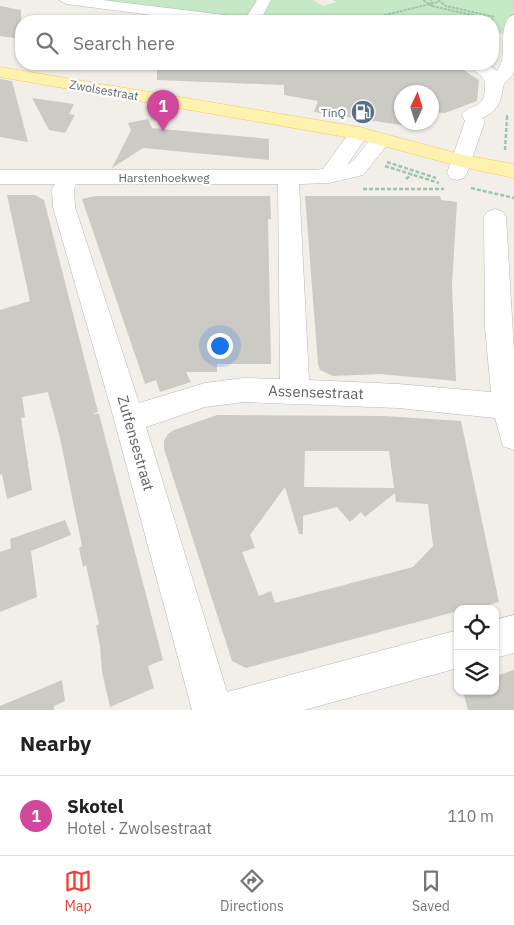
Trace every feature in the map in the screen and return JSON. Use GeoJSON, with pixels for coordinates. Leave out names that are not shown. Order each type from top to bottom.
{"type":"FeatureCollection","features":[{"type":"Feature","properties":{"kind":"main road","name":"Zwolsestraat"},"geometry":{"type":"LineString","coordinates":[[0,72],[296,123],[356,138],[373,150],[456,173],[502,199]]}},
{"type":"Feature","properties":{"kind":"main road","name":"Zwolsestraat"},"geometry":{"type":"LineString","coordinates":[[456,173],[509,163]]}},
{"type":"Feature","properties":{"kind":"street"},"geometry":{"type":"LineString","coordinates":[[66,0],[185,15]]}},
{"type":"Feature","properties":{"kind":"street"},"geometry":{"type":"LineString","coordinates":[[255,15],[264,0]]}},
{"type":"Feature","properties":{"kind":"street"},"geometry":{"type":"LineString","coordinates":[[494,85],[505,75],[511,61],[508,21]]}},
{"type":"Feature","properties":{"kind":"street"},"geometry":{"type":"LineString","coordinates":[[456,173],[475,121],[471,114],[480,113],[494,96],[494,85],[491,75],[484,70]]}},
{"type":"Feature","properties":{"kind":"street"},"geometry":{"type":"LineString","coordinates":[[329,176],[356,138]]}},
{"type":"Feature","properties":{"kind":"street","name":"Harstenhoekweg"},"geometry":{"type":"LineString","coordinates":[[0,177],[329,176],[356,170],[373,150]]}},
{"type":"Feature","properties":{"kind":"street","name":"Zutfensestraat"},"geometry":{"type":"LineString","coordinates":[[68,177],[63,189],[64,207],[129,419],[212,710]]}},
{"type":"Feature","properties":{"kind":"street"},"geometry":{"type":"LineString","coordinates":[[288,177],[295,391]]}},
{"type":"Feature","properties":{"kind":"street"},"geometry":{"type":"LineString","coordinates":[[502,199],[506,323],[506,406],[514,436]]}},
{"type":"Feature","properties":{"kind":"street","name":"Assensestraat"},"geometry":{"type":"LineString","coordinates":[[129,419],[205,394],[244,390],[398,396],[506,406]]}},
{"type":"Feature","properties":{"kind":"street"},"geometry":{"type":"LineString","coordinates":[[499,638],[514,634]]}},
{"type":"Feature","properties":{"kind":"street"},"geometry":{"type":"LineString","coordinates":[[231,710],[454,650]]}},
{"type":"Feature","properties":{"kind":"path"},"geometry":{"type":"LineString","coordinates":[[423,0],[432,6],[478,15]]}},
{"type":"Feature","properties":{"kind":"path"},"geometry":{"type":"LineString","coordinates":[[431,0],[432,6]]}},
{"type":"Feature","properties":{"kind":"path"},"geometry":{"type":"LineString","coordinates":[[389,15],[432,6],[438,1],[487,15]]}},
{"type":"Feature","properties":{"kind":"path"},"geometry":{"type":"LineString","coordinates":[[507,109],[509,163]]}},
{"type":"Feature","properties":{"kind":"path"},"geometry":{"type":"LineString","coordinates":[[373,150],[380,164],[412,174],[456,173]]}},
{"type":"Feature","properties":{"kind":"path"},"geometry":{"type":"LineString","coordinates":[[406,179],[412,174]]}},
{"type":"Feature","properties":{"kind":"path"},"geometry":{"type":"LineString","coordinates":[[502,199],[514,198]]}},
{"type":"Feature","properties":{"kind":"green space"},"geometry":{"type":"Polygon","coordinates":[[[86,0],[313,0],[323,6],[336,2],[333,0],[514,0],[514,38],[499,33],[499,15],[262,15],[263,13],[249,11],[247,15],[204,15],[86,0]]]}},
{"type":"Feature","properties":{"kind":"building"},"geometry":{"type":"Polygon","coordinates":[[[0,6],[21,10],[21,15],[15,15],[15,38],[0,36],[0,6]]]}},
{"type":"Feature","properties":{"kind":"building"},"geometry":{"type":"Polygon","coordinates":[[[157,70],[463,70],[479,80],[477,101],[445,113],[439,113],[439,85],[394,85],[394,124],[314,112],[318,101],[284,95],[284,85],[157,80],[157,70]]]}},
{"type":"Feature","properties":{"kind":"building"},"geometry":{"type":"Polygon","coordinates":[[[0,79],[12,81],[28,142],[0,137],[0,79]]]}},
{"type":"Feature","properties":{"kind":"building"},"geometry":{"type":"Polygon","coordinates":[[[32,98],[74,104],[69,114],[75,115],[65,133],[49,130],[32,98]]]}},
{"type":"Feature","properties":{"kind":"building"},"geometry":{"type":"Polygon","coordinates":[[[148,119],[152,128],[269,139],[269,160],[143,148],[112,168],[131,130],[128,123],[148,119]]]}},
{"type":"Feature","properties":{"kind":"building"},"geometry":{"type":"Polygon","coordinates":[[[7,195],[35,195],[44,200],[98,412],[92,414],[99,414],[163,660],[148,666],[154,688],[110,707],[102,672],[96,626],[99,624],[86,565],[83,567],[79,548],[82,546],[60,438],[48,392],[22,397],[25,417],[21,418],[32,490],[7,499],[2,474],[0,475],[0,310],[30,301],[7,195]]]}},
{"type":"Feature","properties":{"kind":"building"},"geometry":{"type":"Polygon","coordinates":[[[95,196],[270,196],[271,219],[268,219],[271,364],[217,364],[217,372],[186,372],[191,382],[160,392],[156,380],[145,384],[82,199],[95,196]]]}},
{"type":"Feature","properties":{"kind":"building"},"geometry":{"type":"Polygon","coordinates":[[[305,196],[440,196],[441,200],[457,202],[452,285],[456,381],[380,374],[333,376],[320,370],[305,196]]]}},
{"type":"Feature","properties":{"kind":"building"},"geometry":{"type":"Polygon","coordinates":[[[217,415],[384,416],[461,421],[499,602],[488,605],[454,605],[454,612],[246,668],[232,661],[164,449],[164,441],[168,434],[174,430],[217,415]],[[305,451],[304,487],[394,488],[389,451],[305,451]],[[285,487],[250,535],[255,548],[242,552],[259,596],[271,591],[275,603],[413,567],[433,546],[428,504],[396,502],[395,493],[365,517],[361,512],[350,522],[337,507],[303,516],[303,534],[299,534],[285,487]]]}},
{"type":"Feature","properties":{"kind":"building"},"geometry":{"type":"Polygon","coordinates":[[[65,520],[71,535],[31,551],[37,597],[0,612],[0,552],[11,548],[10,539],[65,520]]]}},
{"type":"Feature","properties":{"kind":"building"},"geometry":{"type":"Polygon","coordinates":[[[514,670],[514,710],[468,710],[464,695],[499,695],[499,675],[514,670]]]}},
{"type":"Feature","properties":{"kind":"building"},"geometry":{"type":"Polygon","coordinates":[[[62,680],[65,701],[54,706],[54,710],[0,710],[0,706],[62,680]]]}},
{"type":"Feature","properties":{"kind":"place","name":"TinQ"},"geometry":{"type":"Point","coordinates":[363,112]}},
{"type":"Feature","properties":{"kind":"place","name":"Skotel"},"geometry":{"type":"Point","coordinates":[163,131]}}]}
